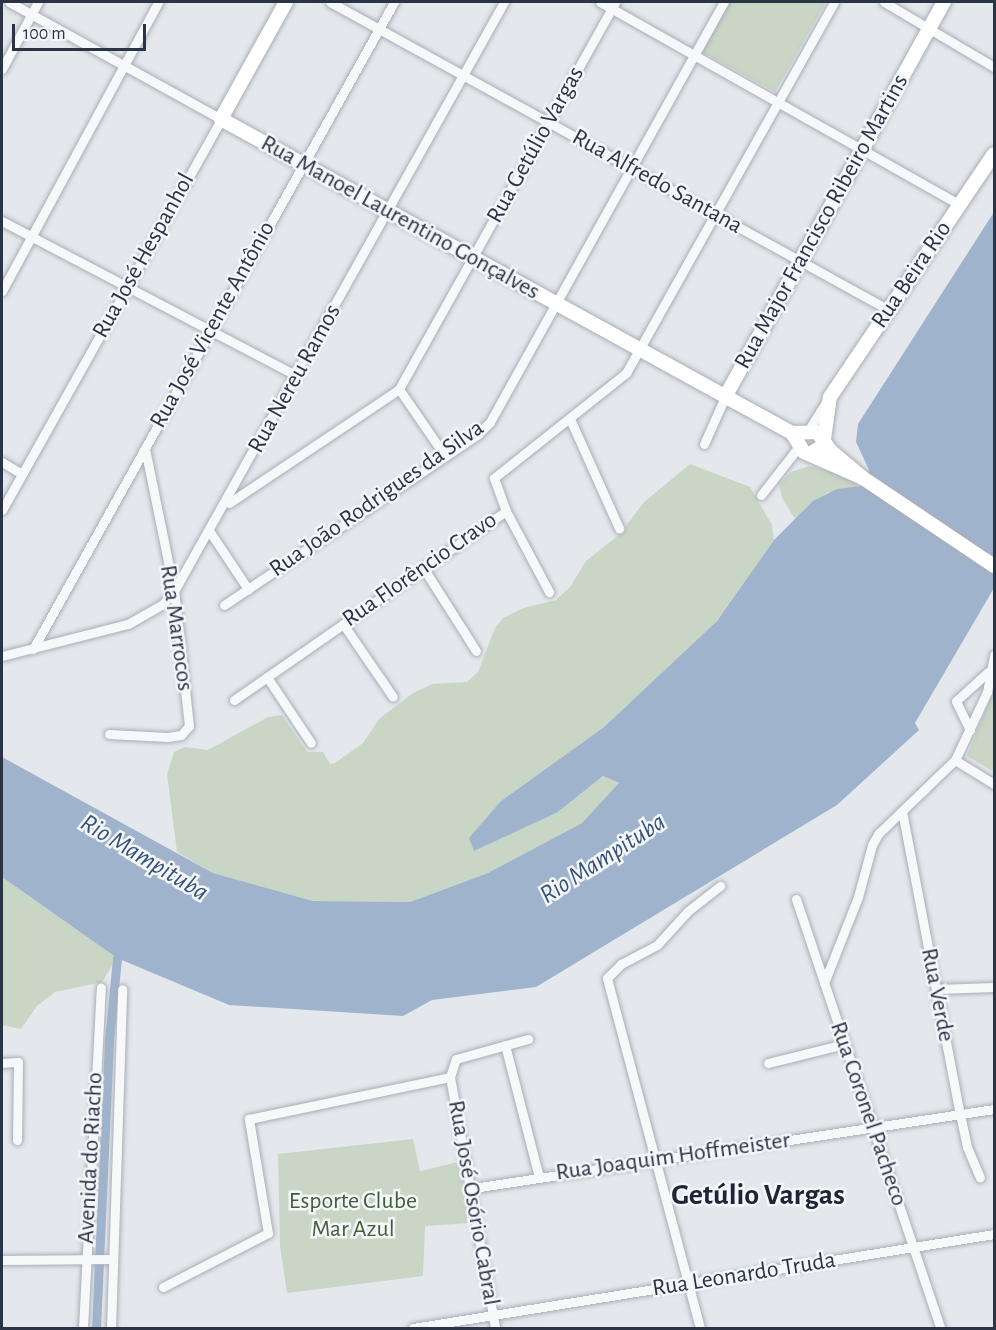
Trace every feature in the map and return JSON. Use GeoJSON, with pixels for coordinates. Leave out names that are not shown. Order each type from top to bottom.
{"type":"FeatureCollection","features":[{"type":"Feature","properties":{"kind":"main road","name":"Rua José Hespanhol"},"geometry":{"type":"LineString","coordinates":[[221,119],[286,2]]}},
{"type":"Feature","properties":{"kind":"main road","name":"Rua Major Francisco Ribeiro Martins"},"geometry":{"type":"LineString","coordinates":[[725,397],[944,2]]}},
{"type":"Feature","properties":{"kind":"main road","name":"Rua Manoel Laurentino Gonçalves"},"geometry":{"type":"LineString","coordinates":[[221,119],[725,397],[800,444],[863,478]]}},
{"type":"Feature","properties":{"kind":"main road","name":"Rua Beira Rio"},"geometry":{"type":"LineString","coordinates":[[823,441],[830,397],[994,154]]}},
{"type":"Feature","properties":{"kind":"main road"},"geometry":{"type":"LineString","coordinates":[[823,441],[820,451],[800,444],[808,431],[817,432],[823,441],[863,478],[994,566]]}},
{"type":"Feature","properties":{"kind":"street","name":"Rua Manoel Laurentino Gonçalves"},"geometry":{"type":"LineString","coordinates":[[9,2],[221,119]]}},
{"type":"Feature","properties":{"kind":"street"},"geometry":{"type":"LineString","coordinates":[[2,69],[38,2]]}},
{"type":"Feature","properties":{"kind":"street"},"geometry":{"type":"LineString","coordinates":[[2,291],[158,2]]}},
{"type":"Feature","properties":{"kind":"street","name":"Rua Alfredo Santana"},"geometry":{"type":"LineString","coordinates":[[330,2],[889,310]]}},
{"type":"Feature","properties":{"kind":"street","name":"Rua José Vicente Antônio"},"geometry":{"type":"LineString","coordinates":[[33,649],[394,2]]}},
{"type":"Feature","properties":{"kind":"street","name":"Rua Nereu Ramos"},"geometry":{"type":"LineString","coordinates":[[2,656],[139,619],[174,591],[226,505],[504,2]]}},
{"type":"Feature","properties":{"kind":"street"},"geometry":{"type":"LineString","coordinates":[[600,2],[614,5],[694,54],[960,205]]}},
{"type":"Feature","properties":{"kind":"street","name":"Rua João Rodrigues da Silva"},"geometry":{"type":"LineString","coordinates":[[224,605],[445,456],[490,422],[724,2]]}},
{"type":"Feature","properties":{"kind":"street","name":"Rua Florêncio Cravo"},"geometry":{"type":"LineString","coordinates":[[234,700],[506,511],[494,478],[621,379],[640,350],[834,2]]}},
{"type":"Feature","properties":{"kind":"street"},"geometry":{"type":"LineString","coordinates":[[884,2],[994,67]]}},
{"type":"Feature","properties":{"kind":"street","name":"Rua Getúlio Vargas"},"geometry":{"type":"LineString","coordinates":[[226,505],[399,389],[614,5]]}},
{"type":"Feature","properties":{"kind":"street","name":"Rua José Hespanhol"},"geometry":{"type":"LineString","coordinates":[[2,510],[221,119]]}},
{"type":"Feature","properties":{"kind":"street"},"geometry":{"type":"LineString","coordinates":[[2,221],[297,376]]}},
{"type":"Feature","properties":{"kind":"street"},"geometry":{"type":"LineString","coordinates":[[399,389],[445,456]]}},
{"type":"Feature","properties":{"kind":"street","name":"Rua Major Francisco Ribeiro Martins"},"geometry":{"type":"LineString","coordinates":[[704,444],[725,397]]}},
{"type":"Feature","properties":{"kind":"street","name":"Rua Beira Rio"},"geometry":{"type":"LineString","coordinates":[[808,431],[830,397]]}},
{"type":"Feature","properties":{"kind":"street"},"geometry":{"type":"LineString","coordinates":[[570,419],[620,528]]}},
{"type":"Feature","properties":{"kind":"street"},"geometry":{"type":"LineString","coordinates":[[761,495],[800,444]]}},
{"type":"Feature","properties":{"kind":"street","name":"Rua Marrocos"},"geometry":{"type":"LineString","coordinates":[[109,734],[168,737],[187,731],[174,591],[145,448]]}},
{"type":"Feature","properties":{"kind":"street"},"geometry":{"type":"LineString","coordinates":[[2,462],[22,474]]}},
{"type":"Feature","properties":{"kind":"street"},"geometry":{"type":"LineString","coordinates":[[506,511],[549,591]]}},
{"type":"Feature","properties":{"kind":"street"},"geometry":{"type":"LineString","coordinates":[[210,532],[248,589]]}},
{"type":"Feature","properties":{"kind":"street"},"geometry":{"type":"LineString","coordinates":[[424,569],[476,651]]}},
{"type":"Feature","properties":{"kind":"street"},"geometry":{"type":"LineString","coordinates":[[343,624],[393,697]]}},
{"type":"Feature","properties":{"kind":"street"},"geometry":{"type":"LineString","coordinates":[[824,983],[858,897],[872,845],[955,760],[987,692],[994,655]]}},
{"type":"Feature","properties":{"kind":"street"},"geometry":{"type":"LineString","coordinates":[[970,730],[956,701],[991,673]]}},
{"type":"Feature","properties":{"kind":"street"},"geometry":{"type":"LineString","coordinates":[[267,677],[311,743]]}},
{"type":"Feature","properties":{"kind":"street"},"geometry":{"type":"LineString","coordinates":[[955,760],[994,785]]}},
{"type":"Feature","properties":{"kind":"street","name":"Rua Verde"},"geometry":{"type":"LineString","coordinates":[[902,812],[960,1114],[980,1177]]}},
{"type":"Feature","properties":{"kind":"street"},"geometry":{"type":"LineString","coordinates":[[700,1329],[607,978],[621,964],[657,945],[688,911],[720,886]]}},
{"type":"Feature","properties":{"kind":"street","name":"Rua Coronel Pacheco"},"geometry":{"type":"LineString","coordinates":[[796,899],[940,1329]]}},
{"type":"Feature","properties":{"kind":"street","name":"Avenida do Riacho"},"geometry":{"type":"LineString","coordinates":[[83,1329],[100,987]]}},
{"type":"Feature","properties":{"kind":"street"},"geometry":{"type":"LineString","coordinates":[[936,989],[994,987]]}},
{"type":"Feature","properties":{"kind":"street","name":"Avenida do Riacho"},"geometry":{"type":"LineString","coordinates":[[111,1329],[117,1053],[122,989]]}},
{"type":"Feature","properties":{"kind":"street"},"geometry":{"type":"LineString","coordinates":[[162,1287],[268,1233],[249,1119],[450,1077],[456,1059],[528,1039]]}},
{"type":"Feature","properties":{"kind":"street"},"geometry":{"type":"LineString","coordinates":[[768,1063],[844,1044]]}},
{"type":"Feature","properties":{"kind":"street"},"geometry":{"type":"LineString","coordinates":[[505,1045],[539,1177]]}},
{"type":"Feature","properties":{"kind":"street"},"geometry":{"type":"LineString","coordinates":[[97,1051],[117,1053]]}},
{"type":"Feature","properties":{"kind":"street"},"geometry":{"type":"LineString","coordinates":[[2,1063],[18,1062],[17,1140]]}},
{"type":"Feature","properties":{"kind":"street","name":"Rua José Osório Cabral"},"geometry":{"type":"LineString","coordinates":[[450,1077],[472,1188],[495,1329]]}},
{"type":"Feature","properties":{"kind":"street","name":"Rua Joaquim Hoffmeister"},"geometry":{"type":"LineString","coordinates":[[472,1188],[994,1109]]}},
{"type":"Feature","properties":{"kind":"street","name":"Rua Leonardo Truda"},"geometry":{"type":"LineString","coordinates":[[413,1329],[994,1234]]}},
{"type":"Feature","properties":{"kind":"street"},"geometry":{"type":"LineString","coordinates":[[2,1260],[112,1259]]}},
{"type":"Feature","properties":{"kind":"green space"},"geometry":{"type":"Polygon","coordinates":[[[726,2],[826,2],[775,92],[699,50],[726,2]]]}},
{"type":"Feature","properties":{"kind":"green space"},"geometry":{"type":"Polygon","coordinates":[[[690,464],[750,487],[772,525],[774,540],[717,621],[605,726],[501,801],[558,812],[603,776],[620,784],[582,823],[488,873],[410,902],[313,901],[213,873],[177,852],[167,774],[174,752],[185,747],[208,750],[268,717],[282,715],[307,752],[323,752],[330,764],[335,763],[363,743],[379,719],[413,693],[432,684],[467,682],[478,672],[495,628],[503,618],[524,608],[556,600],[570,587],[586,561],[620,534],[644,502],[690,464]]]}},
{"type":"Feature","properties":{"kind":"green space"},"geometry":{"type":"Polygon","coordinates":[[[809,466],[839,474],[859,486],[827,493],[795,519],[782,498],[779,484],[791,472],[809,466]]]}},
{"type":"Feature","properties":{"kind":"green space"},"geometry":{"type":"Polygon","coordinates":[[[994,689],[994,772],[967,756],[994,689]]]}},
{"type":"Feature","properties":{"kind":"green space"},"geometry":{"type":"Polygon","coordinates":[[[2,877],[117,958],[102,982],[55,992],[37,1006],[21,1029],[2,1025],[2,877]]]}},
{"type":"Feature","properties":{"kind":"green space","name":"Esporte Clube Mar Azul"},"geometry":{"type":"Polygon","coordinates":[[[413,1139],[420,1171],[458,1162],[470,1223],[425,1226],[423,1276],[287,1293],[280,1246],[278,1154],[413,1139]]]}},
{"type":"Feature","properties":{"kind":"water","name":"Rio Mampituba"},"geometry":{"type":"Polygon","coordinates":[[[994,212],[994,588],[915,723],[919,730],[837,805],[536,987],[432,1000],[403,1016],[229,1005],[117,958],[2,877],[2,757],[213,873],[313,901],[410,902],[488,873],[582,823],[619,783],[603,776],[558,812],[474,851],[469,838],[501,801],[604,727],[717,621],[774,540],[813,501],[837,489],[861,486],[869,470],[856,442],[858,424],[994,212]]]}},
{"type":"Feature","properties":{"kind":"waterway"},"geometry":{"type":"LineString","coordinates":[[96,1328],[109,1040],[117,958]]}},
{"type":"Feature","properties":{"kind":"district","name":"Getúlio Vargas"},"geometry":{"type":"Point","coordinates":[758,1195]}}]}
